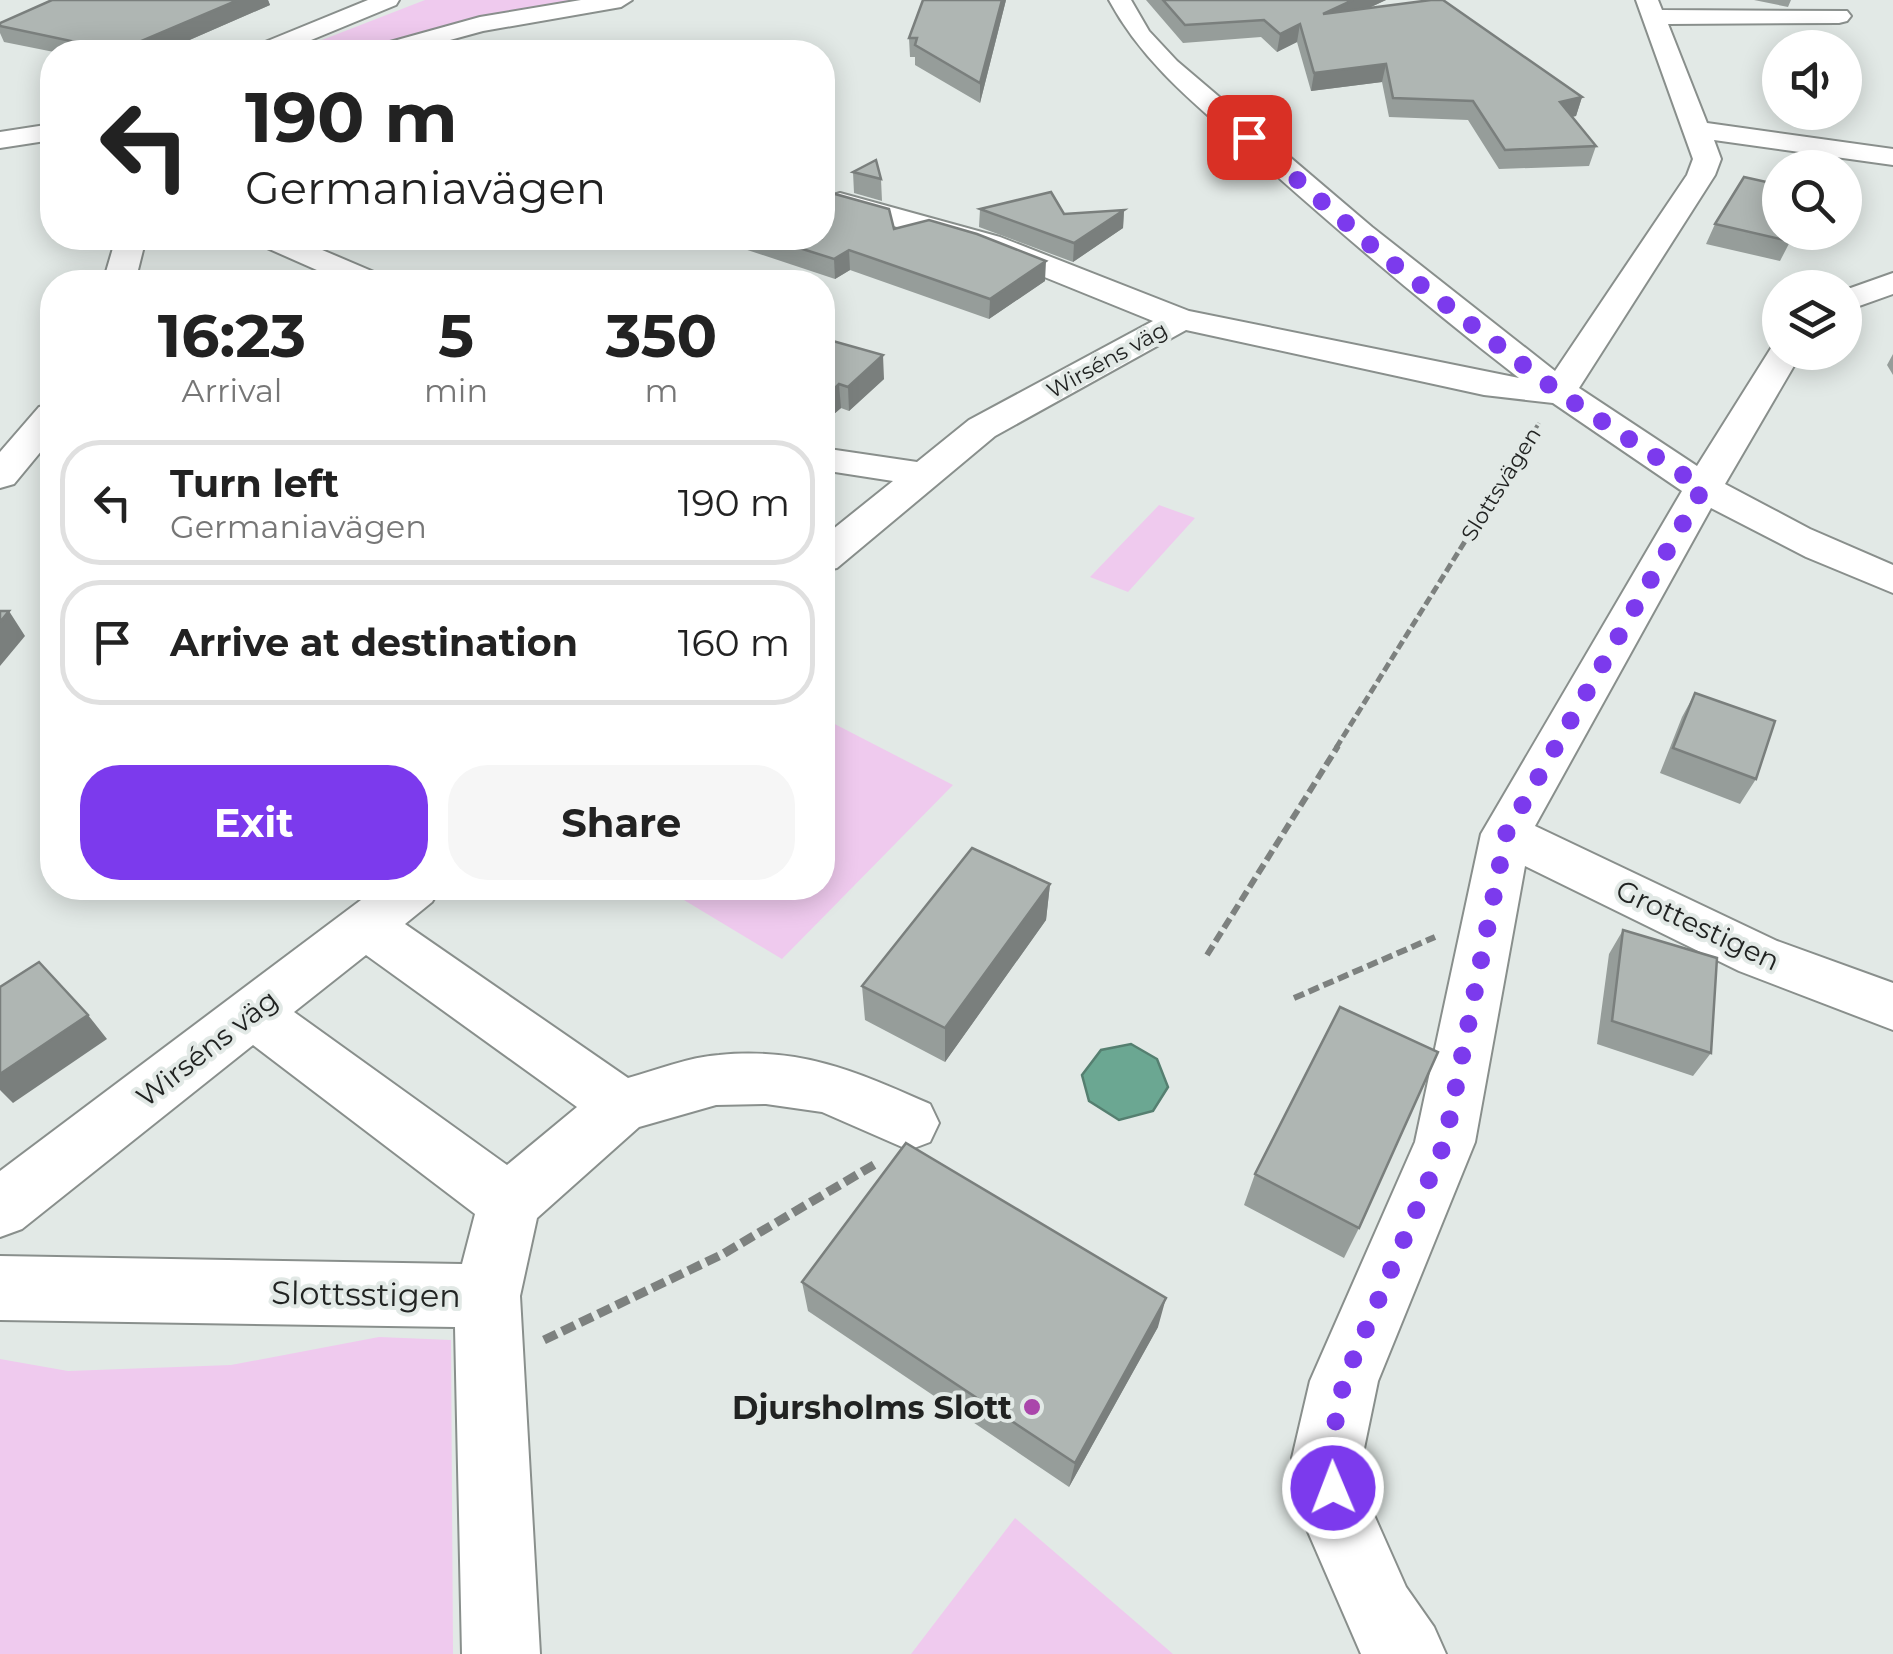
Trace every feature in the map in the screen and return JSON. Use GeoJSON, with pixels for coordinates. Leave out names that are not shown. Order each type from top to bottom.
{"type":"FeatureCollection","features":[{"type":"Feature","properties":{"kind":"street"},"geometry":{"type":"LineString","coordinates":[[291,40],[388,0]]}},
{"type":"Feature","properties":{"kind":"street"},"geometry":{"type":"LineString","coordinates":[[423,40],[480,24],[621,0]]}},
{"type":"Feature","properties":{"kind":"street"},"geometry":{"type":"LineString","coordinates":[[1120,0],[1139,34],[1168,66],[1382,255],[1558,392],[1703,488],[1810,546],[1893,580]]}},
{"type":"Feature","properties":{"kind":"street"},"geometry":{"type":"LineString","coordinates":[[1558,392],[1702,175],[1707,159],[1650,9],[1839,16]]}},
{"type":"Feature","properties":{"kind":"street"},"geometry":{"type":"LineString","coordinates":[[1699,130],[1893,157]]}},
{"type":"Feature","properties":{"kind":"street"},"geometry":{"type":"LineString","coordinates":[[0,140],[40,134]]}},
{"type":"Feature","properties":{"kind":"street"},"geometry":{"type":"LineString","coordinates":[[840,202],[922,222],[1008,250],[1132,304],[1181,320]]}},
{"type":"Feature","properties":{"kind":"street"},"geometry":{"type":"LineString","coordinates":[[297,250],[342,270]]}},
{"type":"Feature","properties":{"kind":"street"},"geometry":{"type":"LineString","coordinates":[[1862,295],[1893,283]]}},
{"type":"Feature","properties":{"kind":"street","name":"Wirséns väg"},"geometry":{"type":"LineString","coordinates":[[835,548],[982,428],[1181,320],[1496,386],[1558,392]]}},
{"type":"Feature","properties":{"kind":"street"},"geometry":{"type":"LineString","coordinates":[[1408,1654],[1379,1614],[1338,1518],[1328,1458],[1344,1381],[1445,1142],[1506,834],[1774,370]]}},
{"type":"Feature","properties":{"kind":"street"},"geometry":{"type":"LineString","coordinates":[[0,476],[40,429]]}},
{"type":"Feature","properties":{"kind":"street"},"geometry":{"type":"LineString","coordinates":[[835,462],[925,475]]}},
{"type":"Feature","properties":{"kind":"street","name":"Grottestigen"},"geometry":{"type":"LineString","coordinates":[[1506,834],[1758,956],[1893,1007]]}},
{"type":"Feature","properties":{"kind":"street","name":"Wirséns väg"},"geometry":{"type":"LineString","coordinates":[[0,1208],[399,900]]}},
{"type":"Feature","properties":{"kind":"street"},"geometry":{"type":"LineString","coordinates":[[366,926],[621,1106]]}},
{"type":"Feature","properties":{"kind":"street"},"geometry":{"type":"LineString","coordinates":[[252,1013],[508,1202],[621,1106],[716,1080],[766,1079],[828,1087],[898,1140]]}},
{"type":"Feature","properties":{"kind":"street","name":"Slottsstigen"},"geometry":{"type":"LineString","coordinates":[[0,1288],[487,1296],[508,1202]]}},
{"type":"Feature","properties":{"kind":"street"},"geometry":{"type":"LineString","coordinates":[[487,1296],[501,1654]]}},
{"type":"Feature","properties":{"kind":"path","name":"Slottsvägen"},"geometry":{"type":"LineString","coordinates":[[1207,955],[1558,392]]}},
{"type":"Feature","properties":{"kind":"path"},"geometry":{"type":"LineString","coordinates":[[1294,998],[1491,911]]}},
{"type":"Feature","properties":{"kind":"path"},"geometry":{"type":"LineString","coordinates":[[490,1366],[723,1254],[898,1140]]}},
{"type":"Feature","properties":{"kind":"shaded area"},"geometry":{"type":"Polygon","coordinates":[[[425,0],[600,0],[409,40],[322,40],[425,0]]]}},
{"type":"Feature","properties":{"kind":"shaded area"},"geometry":{"type":"Polygon","coordinates":[[[1159,505],[1195,518],[1128,592],[1090,577],[1159,505]]]}},
{"type":"Feature","properties":{"kind":"shaded area"},"geometry":{"type":"Polygon","coordinates":[[[835,724],[953,785],[782,959],[684,900],[835,900],[835,724]]]}},
{"type":"Feature","properties":{"kind":"shaded area"},"geometry":{"type":"Polygon","coordinates":[[[1131,1044],[1157,1059],[1168,1087],[1153,1111],[1119,1120],[1089,1101],[1082,1075],[1101,1050],[1131,1044]]]}},
{"type":"Feature","properties":{"kind":"shaded area"},"geometry":{"type":"Polygon","coordinates":[[[379,1337],[451,1340],[453,1654],[0,1654],[0,1359],[68,1371],[231,1365],[379,1337]]]}},
{"type":"Feature","properties":{"kind":"shaded area"},"geometry":{"type":"Polygon","coordinates":[[[1015,1518],[1173,1654],[911,1654],[1015,1518]]]}},
{"type":"Feature","properties":{"kind":"building"},"geometry":{"type":"Polygon","coordinates":[[[52,0],[238,0],[144,40],[66,40],[0,23],[52,0]]]}},
{"type":"Feature","properties":{"kind":"building"},"geometry":{"type":"Polygon","coordinates":[[[923,0],[1002,0],[980,83],[915,45],[917,38],[909,38],[923,0]]]}},
{"type":"Feature","properties":{"kind":"building"},"geometry":{"type":"Polygon","coordinates":[[[1163,0],[1353,0],[1323,14],[1443,0],[1582,97],[1560,102],[1596,146],[1505,150],[1473,101],[1393,98],[1386,64],[1314,73],[1300,24],[1280,34],[1264,20],[1185,25],[1163,0]]]}},
{"type":"Feature","properties":{"kind":"building"},"geometry":{"type":"Polygon","coordinates":[[[876,160],[881,179],[853,172],[876,160]]]}},
{"type":"Feature","properties":{"kind":"building"},"geometry":{"type":"Polygon","coordinates":[[[1744,177],[1762,181],[1762,235],[1715,224],[1744,177]]]}},
{"type":"Feature","properties":{"kind":"building"},"geometry":{"type":"Polygon","coordinates":[[[1051,192],[1064,214],[1124,210],[1074,243],[980,209],[1051,192]]]}},
{"type":"Feature","properties":{"kind":"building"},"geometry":{"type":"Polygon","coordinates":[[[835,194],[889,209],[894,229],[929,220],[1046,261],[990,299],[849,250],[834,259],[806,250],[835,250],[835,194]]]}},
{"type":"Feature","properties":{"kind":"building"},"geometry":{"type":"Polygon","coordinates":[[[835,342],[883,355],[848,387],[839,384],[835,388],[835,342]]]}},
{"type":"Feature","properties":{"kind":"building"},"geometry":{"type":"Polygon","coordinates":[[[1695,693],[1775,721],[1756,779],[1673,748],[1695,693]]]}},
{"type":"Feature","properties":{"kind":"building"},"geometry":{"type":"Polygon","coordinates":[[[972,848],[1050,884],[945,1028],[862,986],[972,848]]]}},
{"type":"Feature","properties":{"kind":"building"},"geometry":{"type":"Polygon","coordinates":[[[1623,930],[1717,958],[1711,1053],[1612,1021],[1623,930]]]}},
{"type":"Feature","properties":{"kind":"building"},"geometry":{"type":"Polygon","coordinates":[[[39,962],[88,1015],[0,1074],[0,987],[39,962]]]}},
{"type":"Feature","properties":{"kind":"building"},"geometry":{"type":"Polygon","coordinates":[[[1340,1007],[1438,1052],[1359,1228],[1255,1174],[1340,1007]]]}},
{"type":"Feature","properties":{"kind":"building","name":"Djursholms Slott"},"geometry":{"type":"Polygon","coordinates":[[[906,1143],[1166,1298],[1075,1463],[802,1282],[906,1143]]]}},
{"type":"Feature","properties":{"kind":"place","name":"Djursholms Slott"},"geometry":{"type":"Point","coordinates":[1032,1407]}},
{"type":"Feature","properties":{"kind":"route"},"geometry":{"type":"LineString","coordinates":[[1249,137],[1382,255],[1558,392],[1703,488],[1506,834],[1445,1142],[1344,1381],[1328,1458],[1333,1488]]}}]}
